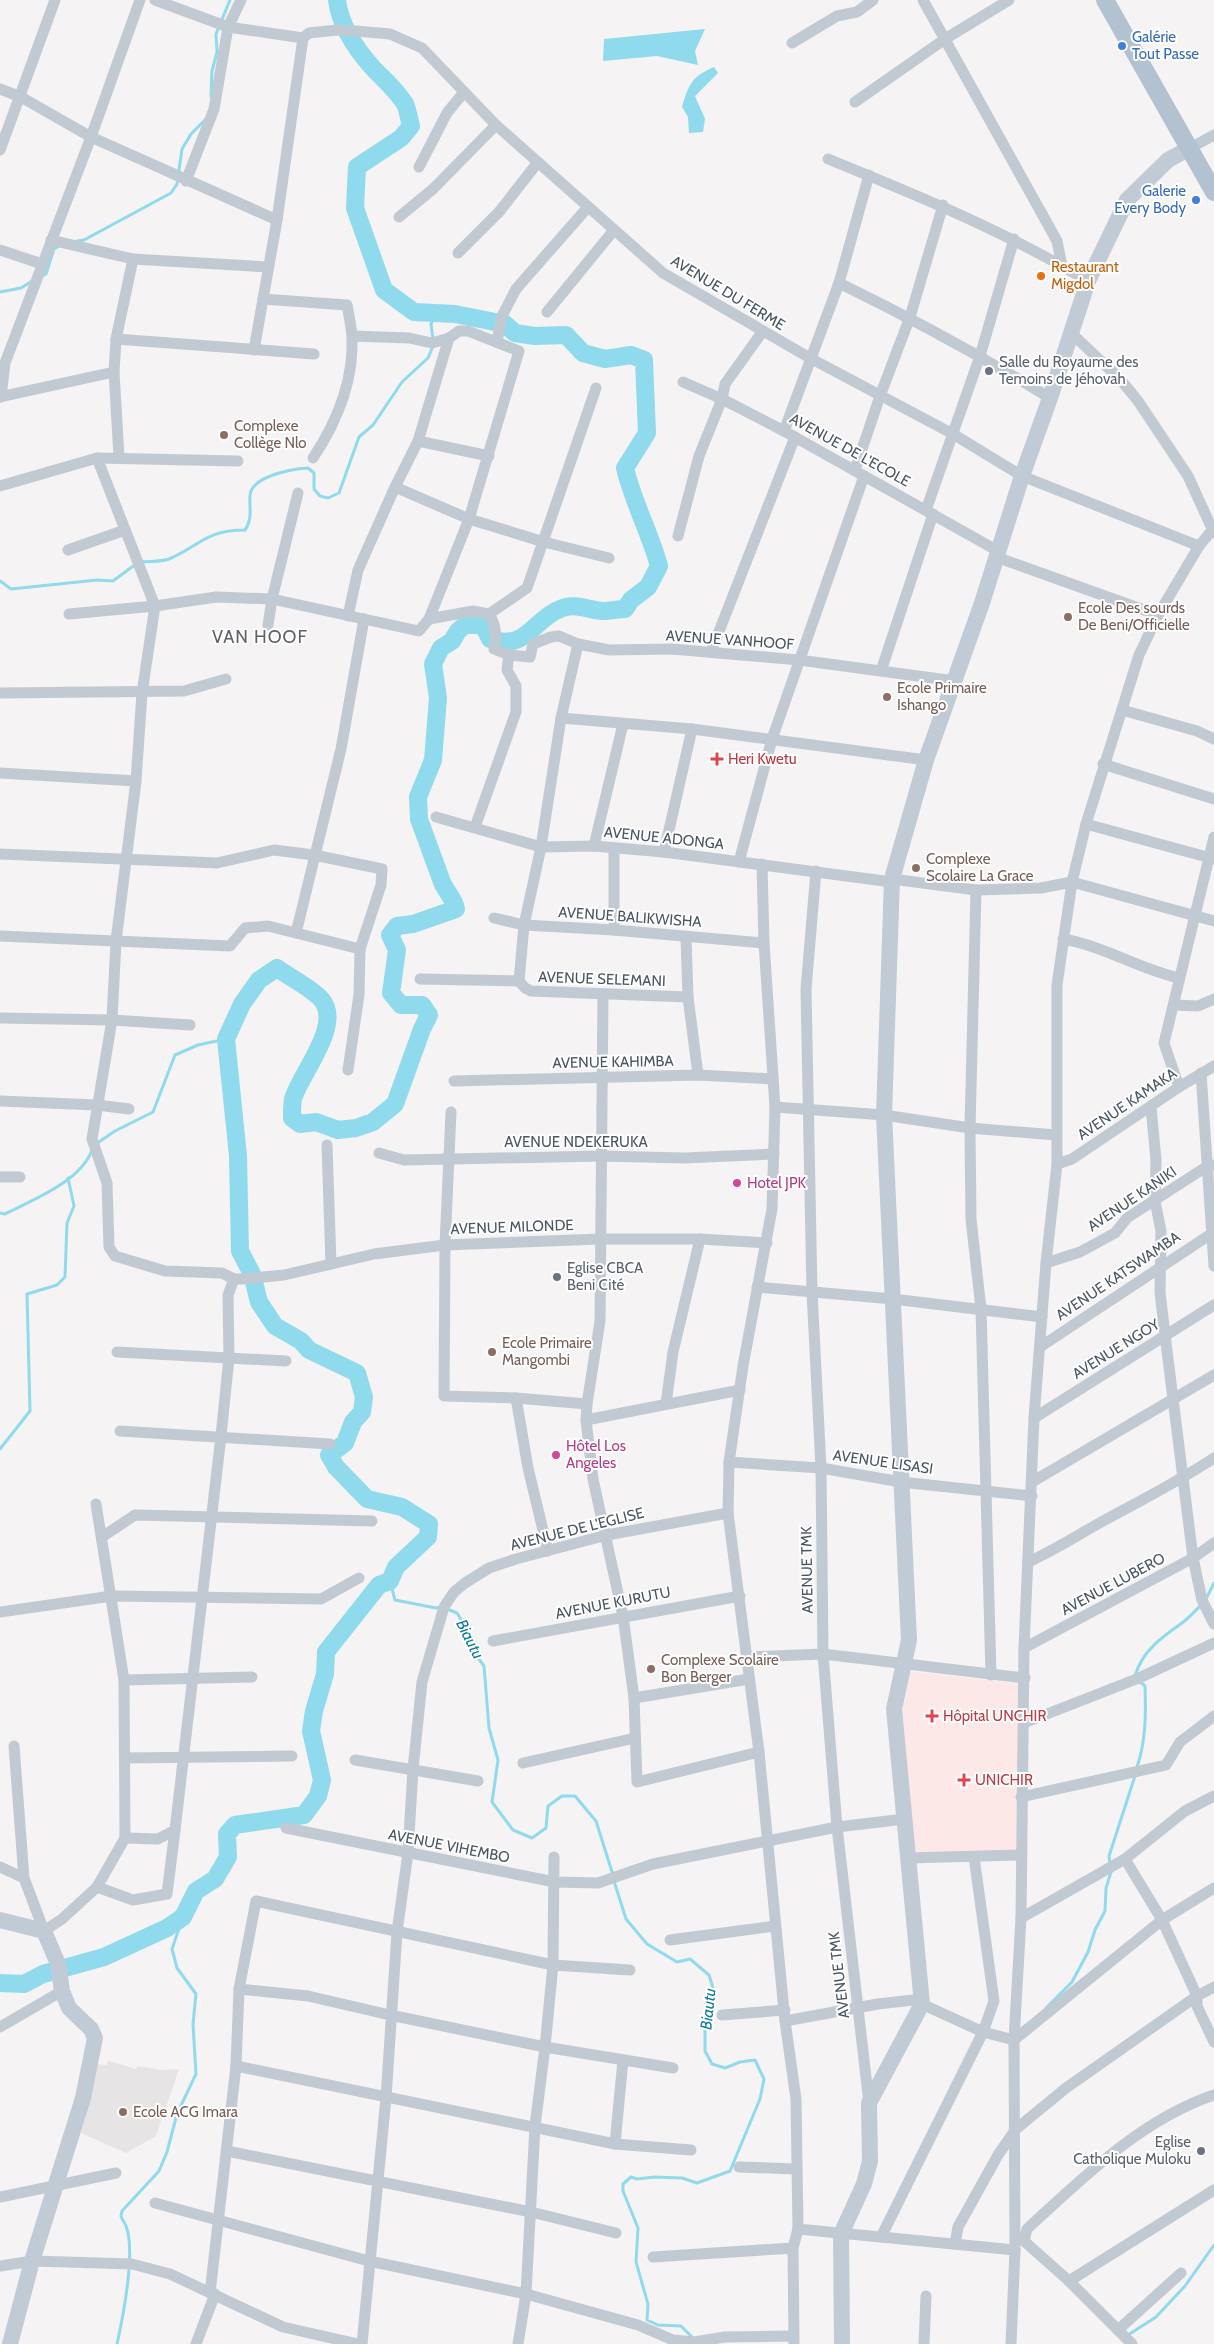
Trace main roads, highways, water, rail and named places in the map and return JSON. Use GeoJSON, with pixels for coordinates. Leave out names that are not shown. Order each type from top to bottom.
{"type":"FeatureCollection","features":[{"type":"Feature","properties":{"kind":"main road"},"geometry":{"type":"LineString","coordinates":[[1105,0],[1214,192]]}},
{"type":"Feature","properties":{"kind":"water"},"geometry":{"type":"Polygon","coordinates":[[[705,29],[695,51],[698,65],[657,56],[603,61],[604,39],[705,29]]]}},
{"type":"Feature","properties":{"kind":"water"},"geometry":{"type":"Polygon","coordinates":[[[714,67],[718,73],[695,96],[705,119],[703,132],[689,133],[688,117],[682,107],[687,92],[692,82],[700,74],[714,67]]]}},
{"type":"Feature","properties":{"kind":"waterway"},"geometry":{"type":"LineString","coordinates":[[211,96],[212,71],[217,52],[216,34],[230,0]]}},
{"type":"Feature","properties":{"kind":"waterway"},"geometry":{"type":"LineString","coordinates":[[0,1983],[24,1984],[43,1974],[104,1957],[167,1928],[183,1917],[196,1891],[215,1879],[228,1857],[227,1834],[235,1825],[304,1815],[318,1796],[322,1780],[311,1731],[314,1711],[325,1674],[326,1652],[379,1585],[390,1581],[396,1567],[428,1537],[429,1524],[402,1507],[367,1499],[336,1467],[329,1455],[345,1443],[353,1422],[362,1412],[364,1397],[357,1373],[309,1350],[301,1341],[275,1326],[259,1302],[252,1274],[240,1251],[238,1156],[226,1039],[242,1004],[259,980],[277,968],[317,995],[327,1009],[324,1035],[293,1099],[292,1118],[300,1124],[316,1122],[338,1130],[356,1128],[373,1122],[395,1104],[422,1029],[429,1015],[422,1005],[401,1005],[391,993],[397,950],[390,935],[397,926],[413,924],[456,909],[442,882],[419,819],[418,797],[433,760],[438,698],[433,664],[441,648],[452,641],[458,631],[465,625],[483,625],[490,639],[502,642],[521,638],[550,614],[565,607],[576,606],[602,611],[625,609],[631,600],[648,587],[659,566],[632,493],[625,468],[647,433],[644,360],[631,355],[605,359],[583,353],[566,335],[535,336],[515,333],[505,324],[455,314],[414,312],[384,290],[355,208],[357,167],[401,138],[411,126],[406,106],[394,89],[372,67],[354,44],[341,18],[337,0]]}},
{"type":"Feature","properties":{"kind":"waterway"},"geometry":{"type":"LineString","coordinates":[[77,241],[84,240],[171,193],[177,184],[182,149],[191,134],[206,119]]}},
{"type":"Feature","properties":{"kind":"waterway"},"geometry":{"type":"LineString","coordinates":[[42,276],[46,274],[54,249],[59,246]]}},
{"type":"Feature","properties":{"kind":"waterway"},"geometry":{"type":"LineString","coordinates":[[0,292],[21,288],[32,281]]}},
{"type":"Feature","properties":{"kind":"waterway"},"geometry":{"type":"LineString","coordinates":[[433,340],[431,324],[437,313]]}},
{"type":"Feature","properties":{"kind":"waterway"},"geometry":{"type":"LineString","coordinates":[[141,562],[169,559],[212,536],[245,530],[250,517],[250,495],[252,488],[265,478],[292,470],[308,468],[314,473],[314,489],[320,496],[328,498],[339,493],[359,437],[373,425],[402,382],[428,358],[433,346]]}},
{"type":"Feature","properties":{"kind":"waterway"},"geometry":{"type":"LineString","coordinates":[[0,581],[11,589],[97,580],[113,581],[136,564]]}},
{"type":"Feature","properties":{"kind":"waterway"},"geometry":{"type":"LineString","coordinates":[[96,1144],[115,1131],[153,1112],[175,1055],[198,1045],[226,1039]]}},
{"type":"Feature","properties":{"kind":"waterway"},"geometry":{"type":"LineString","coordinates":[[0,1213],[5,1214],[67,1180],[78,1171],[92,1150]]}},
{"type":"Feature","properties":{"kind":"waterway"},"geometry":{"type":"LineString","coordinates":[[0,1449],[30,1411],[27,1294],[57,1285],[65,1277],[67,1223],[74,1206],[68,1178]]}},
{"type":"Feature","properties":{"kind":"waterway","name":"Biautu"},"geometry":{"type":"LineString","coordinates":[[390,1581],[395,1600],[436,1608],[442,1607],[457,1613],[475,1642],[476,1655],[484,1666],[489,1728],[498,1760],[492,1802],[513,1830],[532,1838],[546,1828],[548,1806],[562,1796],[575,1796],[596,1821],[613,1875]]}},
{"type":"Feature","properties":{"kind":"waterway"},"geometry":{"type":"LineString","coordinates":[[1206,1599],[1214,1583]]}},
{"type":"Feature","properties":{"kind":"waterway"},"geometry":{"type":"LineString","coordinates":[[1135,1676],[1142,1659],[1154,1645],[1187,1619],[1202,1604]]}},
{"type":"Feature","properties":{"kind":"waterway"},"geometry":{"type":"LineString","coordinates":[[1137,1767],[1144,1737],[1145,1717],[1145,1686],[1140,1682]]}},
{"type":"Feature","properties":{"kind":"waterway"},"geometry":{"type":"LineString","coordinates":[[1110,1865],[1109,1856],[1135,1776]]}},
{"type":"Feature","properties":{"kind":"waterway"},"geometry":{"type":"LineString","coordinates":[[1046,2008],[1072,1982],[1088,1952],[1095,1930],[1105,1911],[1106,1888],[1111,1872]]}},
{"type":"Feature","properties":{"kind":"waterway","name":"Biautu"},"geometry":{"type":"LineString","coordinates":[[614,1881],[626,1919],[647,1944],[677,1962],[690,1959],[709,1975],[713,1988],[705,2026],[705,2051],[712,2064],[725,2068],[740,2062],[755,2060],[764,2079],[760,2099],[730,2171],[697,2183],[682,2178],[654,2177],[637,2179],[631,2177],[623,2184],[623,2191],[638,2228],[636,2262],[648,2304],[647,2320],[658,2325],[681,2326],[693,2338]]}},
{"type":"Feature","properties":{"kind":"waterway"},"geometry":{"type":"LineString","coordinates":[[117,2344],[125,2301],[130,2251],[129,2237],[121,2216],[122,2211],[159,2171],[167,2152],[177,2114],[196,2074],[193,2024],[196,1994],[177,1968],[172,1949],[183,1917]]}},
{"type":"Feature","properties":{"kind":"waterway"},"geometry":{"type":"LineString","coordinates":[[1128,2335],[1156,2317],[1185,2286],[1214,2245]]}},
{"type":"Feature","properties":{"kind":"place","name":"Galérie Tout Passe"},"geometry":{"type":"Point","coordinates":[1122,46]}},
{"type":"Feature","properties":{"kind":"place","name":"Galerie Every Body"},"geometry":{"type":"Point","coordinates":[1196,200]}},
{"type":"Feature","properties":{"kind":"place","name":"Restaurant Migdol"},"geometry":{"type":"Point","coordinates":[1041,276]}},
{"type":"Feature","properties":{"kind":"place","name":"Salle du Royaume des Temoins de Jéhovah"},"geometry":{"type":"Point","coordinates":[989,371]}},
{"type":"Feature","properties":{"kind":"place","name":"Complexe Collège Nlo"},"geometry":{"type":"Point","coordinates":[224,435]}},
{"type":"Feature","properties":{"kind":"place","name":"Ecole Des sourds De Beni/Officielle"},"geometry":{"type":"Point","coordinates":[1068,617]}},
{"type":"Feature","properties":{"kind":"place","name":"Ecole Primaire Ishango"},"geometry":{"type":"Point","coordinates":[887,697]}},
{"type":"Feature","properties":{"kind":"place","name":"Heri Kwetu"},"geometry":{"type":"Point","coordinates":[717,759]}},
{"type":"Feature","properties":{"kind":"place","name":"Complexe Scolaire La Grace"},"geometry":{"type":"Point","coordinates":[916,868]}},
{"type":"Feature","properties":{"kind":"place","name":"Hotel JPK"},"geometry":{"type":"Point","coordinates":[737,1183]}},
{"type":"Feature","properties":{"kind":"place","name":"Eglise CBCA Beni Cité"},"geometry":{"type":"Point","coordinates":[557,1277]}},
{"type":"Feature","properties":{"kind":"place","name":"Ecole Primaire Mangombi"},"geometry":{"type":"Point","coordinates":[492,1352]}},
{"type":"Feature","properties":{"kind":"place","name":"Hôtel Los Angeles"},"geometry":{"type":"Point","coordinates":[556,1455]}},
{"type":"Feature","properties":{"kind":"place","name":"Complexe Scolaire Bon Berger"},"geometry":{"type":"Point","coordinates":[651,1669]}},
{"type":"Feature","properties":{"kind":"place","name":"Hôpital UNCHIR"},"geometry":{"type":"Point","coordinates":[932,1716]}},
{"type":"Feature","properties":{"kind":"place","name":"UNICHIR"},"geometry":{"type":"Point","coordinates":[964,1780]}},
{"type":"Feature","properties":{"kind":"place","name":"Ecole ACG Imara"},"geometry":{"type":"Point","coordinates":[123,2112]}},
{"type":"Feature","properties":{"kind":"place","name":"Eglise Catholique Muloku"},"geometry":{"type":"Point","coordinates":[1201,2151]}},
{"type":"Feature","properties":{"kind":"district","name":"VAN HOOF"},"geometry":{"type":"Point","coordinates":[260,637]}}]}
